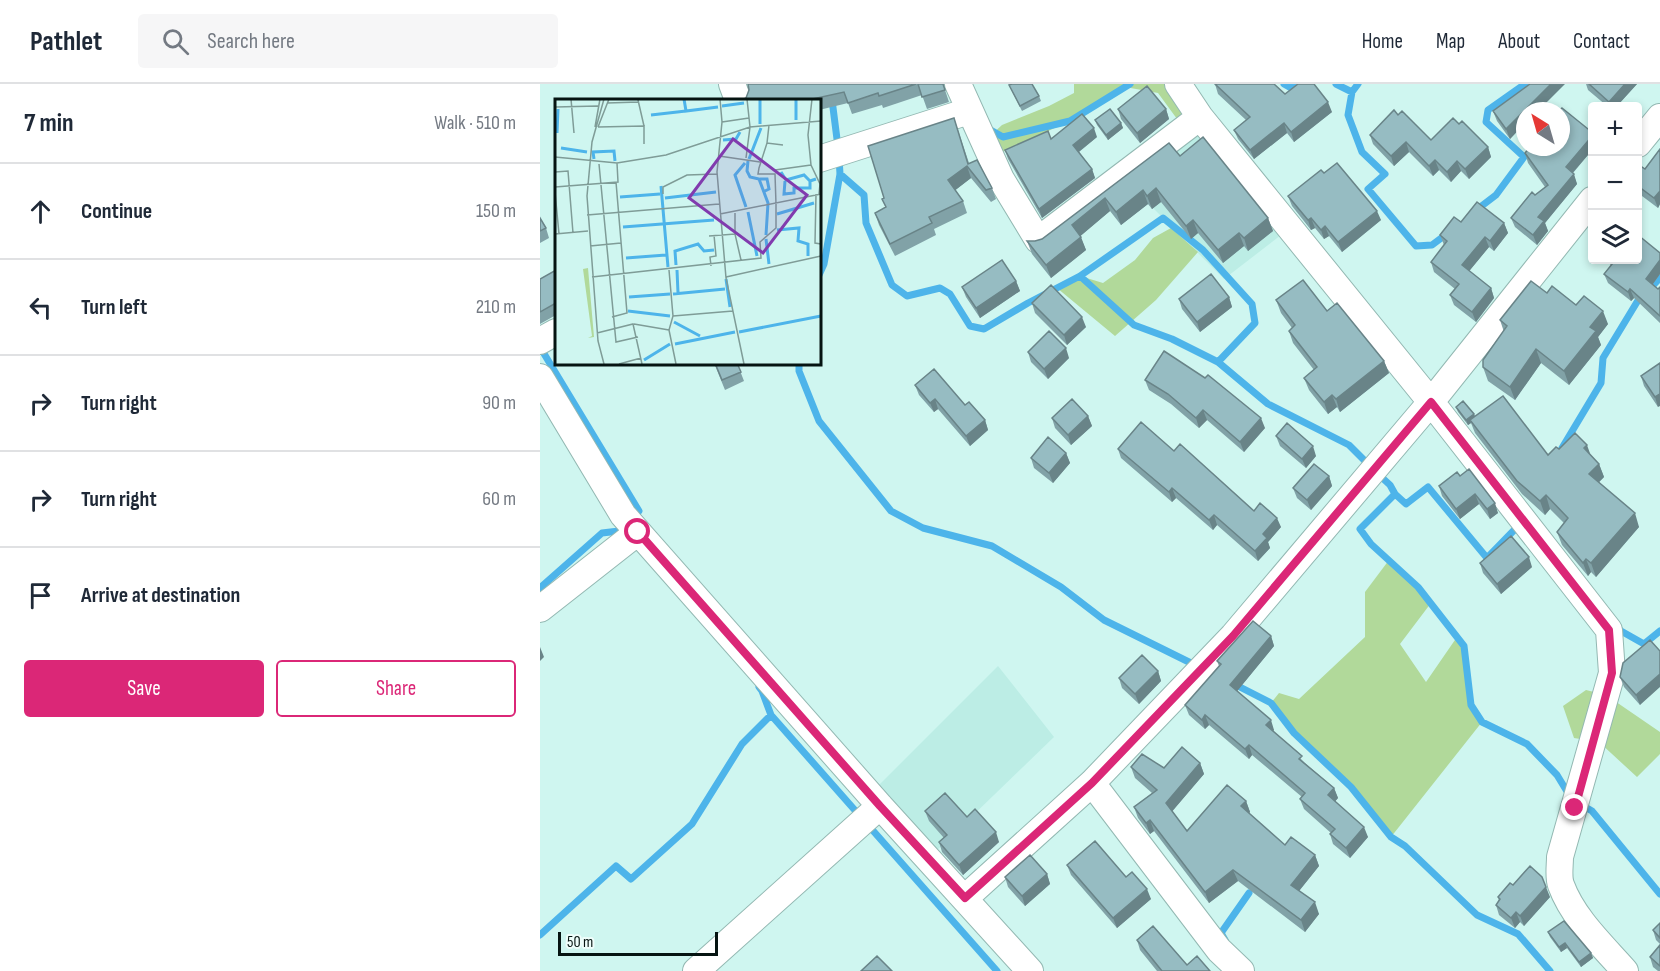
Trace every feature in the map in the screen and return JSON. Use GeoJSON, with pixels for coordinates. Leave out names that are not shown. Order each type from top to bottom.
{"type":"FeatureCollection","features":[{"type":"Feature","properties":{"kind":"street"},"geometry":{"type":"LineString","coordinates":[[732,84],[738,99]]}},
{"type":"Feature","properties":{"kind":"street"},"geometry":{"type":"LineString","coordinates":[[958,84],[1001,179],[1038,240],[1200,117]]}},
{"type":"Feature","properties":{"kind":"street"},"geometry":{"type":"LineString","coordinates":[[1178,84],[1200,117],[1431,402],[1609,630],[1612,673],[1560,857],[1559,883],[1593,936],[1625,971]]}},
{"type":"Feature","properties":{"kind":"street"},"geometry":{"type":"LineString","coordinates":[[833,155],[969,111]]}},
{"type":"Feature","properties":{"kind":"street"},"geometry":{"type":"LineString","coordinates":[[1642,139],[1660,117]]}},
{"type":"Feature","properties":{"kind":"street"},"geometry":{"type":"LineString","coordinates":[[965,898],[1092,783],[1233,636],[1431,402],[1588,206]]}},
{"type":"Feature","properties":{"kind":"street"},"geometry":{"type":"LineString","coordinates":[[540,377],[630,530],[1030,971]]}},
{"type":"Feature","properties":{"kind":"street"},"geometry":{"type":"LineString","coordinates":[[540,609],[630,530]]}},
{"type":"Feature","properties":{"kind":"street"},"geometry":{"type":"LineString","coordinates":[[1092,783],[1219,950],[1241,971]]}},
{"type":"Feature","properties":{"kind":"street"},"geometry":{"type":"LineString","coordinates":[[696,971],[880,806]]}},
{"type":"Feature","properties":{"kind":"shaded area"},"geometry":{"type":"Polygon","coordinates":[[[1197,127],[1285,232],[1224,279],[1127,182],[1197,127]]]}},
{"type":"Feature","properties":{"kind":"shaded area"},"geometry":{"type":"Polygon","coordinates":[[[998,666],[1054,737],[933,854],[875,789],[998,666]]]}},
{"type":"Feature","properties":{"kind":"green space"},"geometry":{"type":"Polygon","coordinates":[[[1074,84],[1171,84],[1190,113],[1180,123],[1158,93],[1125,87],[1070,121],[996,155],[988,138],[1002,125],[1074,93],[1074,84]]]}},
{"type":"Feature","properties":{"kind":"green space"},"geometry":{"type":"Polygon","coordinates":[[[1171,228],[1198,252],[1156,300],[1115,336],[1057,288],[1080,276],[1103,283],[1135,260],[1153,238],[1171,228]]]}},
{"type":"Feature","properties":{"kind":"green space"},"geometry":{"type":"Polygon","coordinates":[[[1389,560],[1418,587],[1431,603],[1400,644],[1426,682],[1457,637],[1464,646],[1471,705],[1482,722],[1391,837],[1351,787],[1294,733],[1271,703],[1279,693],[1299,699],[1365,637],[1365,592],[1389,560]]]}},
{"type":"Feature","properties":{"kind":"green space"},"geometry":{"type":"Polygon","coordinates":[[[1586,690],[1606,695],[1660,732],[1660,754],[1637,777],[1599,742],[1574,738],[1563,706],[1586,690]]]}},
{"type":"Feature","properties":{"kind":"building"},"geometry":{"type":"Polygon","coordinates":[[[748,84],[916,84],[848,103],[844,92],[812,99],[744,99],[749,90],[748,84]]]}},
{"type":"Feature","properties":{"kind":"building"},"geometry":{"type":"Polygon","coordinates":[[[918,84],[943,84],[945,90],[922,97],[918,84]]]}},
{"type":"Feature","properties":{"kind":"building"},"geometry":{"type":"Polygon","coordinates":[[[1032,84],[1039,96],[1020,106],[1009,85],[1032,84]]]}},
{"type":"Feature","properties":{"kind":"building"},"geometry":{"type":"Polygon","coordinates":[[[1215,84],[1274,84],[1285,94],[1298,84],[1314,84],[1328,102],[1291,132],[1284,123],[1250,150],[1234,130],[1250,117],[1215,84]]]}},
{"type":"Feature","properties":{"kind":"building"},"geometry":{"type":"Polygon","coordinates":[[[1530,84],[1551,84],[1533,102],[1516,102],[1516,119],[1506,129],[1493,111],[1530,84]]]}},
{"type":"Feature","properties":{"kind":"building"},"geometry":{"type":"Polygon","coordinates":[[[1589,84],[1625,84],[1609,102],[1589,84]]]}},
{"type":"Feature","properties":{"kind":"building"},"geometry":{"type":"Polygon","coordinates":[[[1147,86],[1166,109],[1137,133],[1118,109],[1147,86]]]}},
{"type":"Feature","properties":{"kind":"building"},"geometry":{"type":"Polygon","coordinates":[[[1110,109],[1121,123],[1106,135],[1095,120],[1110,109]]]}},
{"type":"Feature","properties":{"kind":"building"},"geometry":{"type":"Polygon","coordinates":[[[1394,110],[1398,115],[1402,111],[1431,140],[1453,118],[1459,124],[1462,121],[1488,147],[1465,169],[1457,161],[1447,172],[1435,160],[1429,166],[1406,142],[1391,156],[1370,135],[1394,110]]]}},
{"type":"Feature","properties":{"kind":"building"},"geometry":{"type":"Polygon","coordinates":[[[1082,114],[1094,128],[1073,145],[1092,169],[1039,209],[1005,150],[1048,131],[1051,139],[1082,114]]]}},
{"type":"Feature","properties":{"kind":"building"},"geometry":{"type":"Polygon","coordinates":[[[1570,114],[1588,129],[1588,141],[1566,167],[1574,174],[1538,217],[1544,221],[1533,235],[1511,218],[1532,192],[1535,195],[1548,185],[1527,156],[1570,156],[1570,114]]]}},
{"type":"Feature","properties":{"kind":"building"},"geometry":{"type":"Polygon","coordinates":[[[954,118],[968,164],[977,160],[992,188],[986,190],[967,166],[948,180],[963,201],[929,217],[932,223],[890,244],[875,213],[886,207],[868,146],[954,118]]]}},
{"type":"Feature","properties":{"kind":"building"},"geometry":{"type":"Polygon","coordinates":[[[1203,137],[1268,218],[1244,238],[1239,233],[1218,250],[1193,220],[1186,226],[1156,188],[1147,196],[1143,190],[1116,212],[1105,198],[1072,225],[1081,237],[1046,265],[1027,241],[1042,239],[1169,143],[1180,156],[1203,137]]]}},
{"type":"Feature","properties":{"kind":"building"},"geometry":{"type":"Polygon","coordinates":[[[1660,149],[1660,191],[1654,198],[1642,189],[1642,167],[1645,169],[1660,149]]]}},
{"type":"Feature","properties":{"kind":"building"},"geometry":{"type":"Polygon","coordinates":[[[1337,163],[1377,211],[1338,242],[1325,226],[1321,230],[1311,218],[1308,220],[1288,196],[1321,170],[1324,173],[1337,163]]]}},
{"type":"Feature","properties":{"kind":"building"},"geometry":{"type":"Polygon","coordinates":[[[1477,202],[1504,223],[1490,241],[1485,237],[1462,265],[1491,288],[1472,312],[1450,295],[1459,284],[1431,262],[1447,241],[1440,235],[1454,217],[1461,222],[1477,202]]]}},
{"type":"Feature","properties":{"kind":"building"},"geometry":{"type":"Polygon","coordinates":[[[540,218],[546,228],[540,231],[540,218]]]}},
{"type":"Feature","properties":{"kind":"building"},"geometry":{"type":"Polygon","coordinates":[[[1642,238],[1660,253],[1660,260],[1646,279],[1658,289],[1660,287],[1660,316],[1630,289],[1628,292],[1604,274],[1612,264],[1642,264],[1642,238]]]}},
{"type":"Feature","properties":{"kind":"building"},"geometry":{"type":"Polygon","coordinates":[[[1002,260],[1016,281],[976,308],[962,287],[1002,260]]]}},
{"type":"Feature","properties":{"kind":"building"},"geometry":{"type":"Polygon","coordinates":[[[555,271],[555,304],[540,312],[540,279],[555,271]]]}},
{"type":"Feature","properties":{"kind":"building"},"geometry":{"type":"Polygon","coordinates":[[[1211,274],[1229,297],[1197,322],[1179,299],[1211,274]]]}},
{"type":"Feature","properties":{"kind":"building"},"geometry":{"type":"Polygon","coordinates":[[[1303,280],[1327,311],[1337,303],[1384,361],[1336,399],[1332,395],[1324,402],[1304,378],[1317,367],[1289,331],[1295,325],[1276,300],[1303,280]]]}},
{"type":"Feature","properties":{"kind":"building"},"geometry":{"type":"Polygon","coordinates":[[[1531,281],[1547,293],[1552,286],[1576,305],[1584,296],[1603,311],[1590,327],[1596,331],[1564,371],[1536,349],[1510,387],[1483,367],[1483,360],[1507,326],[1500,320],[1531,281]]]}},
{"type":"Feature","properties":{"kind":"building"},"geometry":{"type":"Polygon","coordinates":[[[1051,285],[1082,317],[1064,335],[1032,303],[1051,285]]]}},
{"type":"Feature","properties":{"kind":"building"},"geometry":{"type":"Polygon","coordinates":[[[1049,331],[1066,348],[1044,369],[1028,352],[1049,331]]]}},
{"type":"Feature","properties":{"kind":"building"},"geometry":{"type":"Polygon","coordinates":[[[1164,351],[1205,378],[1208,375],[1261,418],[1240,442],[1203,410],[1196,418],[1168,394],[1145,380],[1164,351]]]}},
{"type":"Feature","properties":{"kind":"building"},"geometry":{"type":"Polygon","coordinates":[[[1660,363],[1660,394],[1655,397],[1641,376],[1660,363]]]}},
{"type":"Feature","properties":{"kind":"building"},"geometry":{"type":"Polygon","coordinates":[[[715,364],[737,364],[741,372],[722,380],[715,364]]]}},
{"type":"Feature","properties":{"kind":"building"},"geometry":{"type":"Polygon","coordinates":[[[934,369],[965,405],[969,402],[985,420],[966,436],[935,399],[930,403],[915,385],[934,369]]]}},
{"type":"Feature","properties":{"kind":"building"},"geometry":{"type":"Polygon","coordinates":[[[1503,396],[1548,455],[1556,447],[1559,449],[1575,433],[1587,445],[1584,448],[1599,464],[1589,474],[1635,513],[1591,563],[1586,559],[1583,563],[1557,532],[1568,518],[1546,495],[1540,501],[1517,481],[1470,420],[1503,396]]]}},
{"type":"Feature","properties":{"kind":"building"},"geometry":{"type":"Polygon","coordinates":[[[1072,399],[1088,416],[1068,435],[1052,418],[1072,399]]]}},
{"type":"Feature","properties":{"kind":"building"},"geometry":{"type":"Polygon","coordinates":[[[1463,401],[1474,414],[1466,420],[1456,407],[1463,401]]]}},
{"type":"Feature","properties":{"kind":"building"},"geometry":{"type":"Polygon","coordinates":[[[1141,422],[1174,451],[1180,444],[1254,511],[1260,503],[1277,518],[1263,534],[1267,538],[1255,551],[1214,515],[1209,520],[1172,488],[1169,492],[1118,449],[1141,422]]]}},
{"type":"Feature","properties":{"kind":"building"},"geometry":{"type":"Polygon","coordinates":[[[1287,423],[1313,446],[1302,459],[1276,436],[1287,423]]]}},
{"type":"Feature","properties":{"kind":"building"},"geometry":{"type":"Polygon","coordinates":[[[1048,437],[1066,453],[1049,473],[1031,458],[1048,437]]]}},
{"type":"Feature","properties":{"kind":"building"},"geometry":{"type":"Polygon","coordinates":[[[1314,464],[1329,476],[1307,500],[1293,488],[1314,464]]]}},
{"type":"Feature","properties":{"kind":"building"},"geometry":{"type":"Polygon","coordinates":[[[1469,469],[1495,503],[1487,509],[1475,494],[1456,509],[1439,486],[1457,472],[1460,476],[1469,469]]]}},
{"type":"Feature","properties":{"kind":"building"},"geometry":{"type":"Polygon","coordinates":[[[1511,536],[1529,557],[1497,584],[1480,563],[1511,536]]]}},
{"type":"Feature","properties":{"kind":"building"},"geometry":{"type":"Polygon","coordinates":[[[1253,621],[1271,636],[1230,685],[1271,720],[1266,725],[1302,756],[1299,759],[1334,788],[1328,795],[1364,827],[1346,848],[1330,834],[1335,829],[1300,799],[1305,793],[1249,745],[1245,749],[1205,715],[1202,720],[1185,705],[1221,664],[1217,661],[1253,621]]]}},
{"type":"Feature","properties":{"kind":"building"},"geometry":{"type":"Polygon","coordinates":[[[1650,640],[1660,651],[1660,674],[1636,695],[1620,677],[1623,663],[1650,640]]]}},
{"type":"Feature","properties":{"kind":"building"},"geometry":{"type":"Polygon","coordinates":[[[1142,655],[1158,671],[1135,694],[1119,678],[1142,655]]]}},
{"type":"Feature","properties":{"kind":"building"},"geometry":{"type":"Polygon","coordinates":[[[1182,747],[1200,763],[1166,803],[1187,831],[1227,785],[1246,801],[1241,806],[1285,845],[1291,837],[1315,855],[1291,885],[1315,902],[1301,920],[1233,870],[1205,892],[1150,820],[1146,823],[1134,807],[1157,790],[1131,767],[1142,754],[1164,768],[1182,747]]]}},
{"type":"Feature","properties":{"kind":"building"},"geometry":{"type":"Polygon","coordinates":[[[945,793],[967,817],[975,809],[996,832],[959,865],[939,842],[947,835],[925,811],[945,793]]]}},
{"type":"Feature","properties":{"kind":"building"},"geometry":{"type":"Polygon","coordinates":[[[1095,841],[1126,877],[1132,872],[1147,889],[1113,918],[1067,865],[1095,841]]]}},
{"type":"Feature","properties":{"kind":"building"},"geometry":{"type":"Polygon","coordinates":[[[1030,855],[1047,874],[1022,896],[1005,877],[1030,855]]]}},
{"type":"Feature","properties":{"kind":"building"},"geometry":{"type":"Polygon","coordinates":[[[1530,866],[1542,877],[1546,887],[1520,916],[1516,912],[1511,918],[1496,905],[1500,899],[1498,897],[1510,883],[1513,885],[1530,866]]]}},
{"type":"Feature","properties":{"kind":"building"},"geometry":{"type":"Polygon","coordinates":[[[1564,921],[1591,953],[1579,962],[1565,943],[1559,947],[1548,932],[1564,921]]]}},
{"type":"Feature","properties":{"kind":"building"},"geometry":{"type":"Polygon","coordinates":[[[1660,923],[1660,938],[1653,930],[1660,923]]]}},
{"type":"Feature","properties":{"kind":"building"},"geometry":{"type":"Polygon","coordinates":[[[1153,926],[1187,965],[1197,956],[1210,971],[1162,971],[1137,940],[1153,926]]]}},
{"type":"Feature","properties":{"kind":"building"},"geometry":{"type":"Polygon","coordinates":[[[1660,945],[1660,966],[1650,957],[1660,945]]]}},
{"type":"Feature","properties":{"kind":"building"},"geometry":{"type":"Polygon","coordinates":[[[877,956],[892,971],[861,971],[877,956]]]}},
{"type":"Feature","properties":{"kind":"waterway"},"geometry":{"type":"LineString","coordinates":[[830,84],[838,147]]}},
{"type":"Feature","properties":{"kind":"waterway"},"geometry":{"type":"LineString","coordinates":[[987,128],[1003,137],[1070,121],[1130,84]]}},
{"type":"Feature","properties":{"kind":"waterway"},"geometry":{"type":"LineString","coordinates":[[1284,84],[1291,88],[1297,84]]}},
{"type":"Feature","properties":{"kind":"waterway"},"geometry":{"type":"LineString","coordinates":[[1336,84],[1352,92],[1358,84]]}},
{"type":"Feature","properties":{"kind":"waterway"},"geometry":{"type":"LineString","coordinates":[[1475,211],[1496,195],[1524,157],[1486,122],[1488,110],[1525,84]]}},
{"type":"Feature","properties":{"kind":"waterway"},"geometry":{"type":"LineString","coordinates":[[1352,92],[1348,115],[1362,152],[1385,174],[1368,189],[1416,246],[1432,245],[1448,233]]}},
{"type":"Feature","properties":{"kind":"waterway"},"geometry":{"type":"LineString","coordinates":[[820,273],[824,264],[840,174],[839,158]]}},
{"type":"Feature","properties":{"kind":"waterway"},"geometry":{"type":"LineString","coordinates":[[840,174],[864,195],[866,223],[892,285],[907,296],[940,288],[950,294],[970,326],[984,329],[1080,276],[1134,325],[1172,339],[1218,362],[1268,404],[1349,445],[1370,466]]}},
{"type":"Feature","properties":{"kind":"waterway"},"geometry":{"type":"LineString","coordinates":[[1080,276],[1163,218],[1203,250],[1252,304],[1255,323],[1218,362]]}},
{"type":"Feature","properties":{"kind":"waterway"},"geometry":{"type":"LineString","coordinates":[[1562,448],[1601,383],[1603,358],[1637,302],[1660,278]]}},
{"type":"Feature","properties":{"kind":"waterway"},"geometry":{"type":"LineString","coordinates":[[540,347],[639,511],[633,517]]}},
{"type":"Feature","properties":{"kind":"waterway"},"geometry":{"type":"LineString","coordinates":[[799,364],[799,371],[819,421],[891,511],[923,528],[992,546],[1061,587],[1104,620],[1197,666]]}},
{"type":"Feature","properties":{"kind":"waterway"},"geometry":{"type":"LineString","coordinates":[[1378,474],[1390,485],[1395,494],[1360,529],[1371,544],[1418,587],[1464,646],[1471,705],[1482,722],[1527,744],[1557,775],[1571,798]]}},
{"type":"Feature","properties":{"kind":"waterway"},"geometry":{"type":"LineString","coordinates":[[1395,494],[1406,504],[1428,487],[1487,558],[1521,523]]}},
{"type":"Feature","properties":{"kind":"waterway"},"geometry":{"type":"LineString","coordinates":[[540,588],[602,533],[619,531],[625,525]]}},
{"type":"Feature","properties":{"kind":"waterway"},"geometry":{"type":"LineString","coordinates":[[1617,627],[1644,644],[1660,631]]}},
{"type":"Feature","properties":{"kind":"waterway"},"geometry":{"type":"LineString","coordinates":[[1234,684],[1271,703],[1294,733],[1351,787],[1391,837],[1405,846],[1477,915],[1518,934],[1550,971]]}},
{"type":"Feature","properties":{"kind":"waterway"},"geometry":{"type":"LineString","coordinates":[[759,687],[771,715],[860,816]]}},
{"type":"Feature","properties":{"kind":"waterway"},"geometry":{"type":"LineString","coordinates":[[540,935],[616,866],[631,879],[692,824],[742,744],[771,715]]}},
{"type":"Feature","properties":{"kind":"waterway"},"geometry":{"type":"LineString","coordinates":[[1580,804],[1592,811],[1660,894]]}},
{"type":"Feature","properties":{"kind":"waterway"},"geometry":{"type":"LineString","coordinates":[[868,825],[997,971]]}},
{"type":"Feature","properties":{"kind":"waterway"},"geometry":{"type":"LineString","coordinates":[[1225,940],[1221,933],[1249,893]]}},
{"type":"Feature","properties":{"kind":"route"},"geometry":{"type":"LineString","coordinates":[[638,532],[880,806],[965,898],[1092,783],[1209,662],[1431,402],[1609,630],[1612,673],[1575,808]]}}]}
